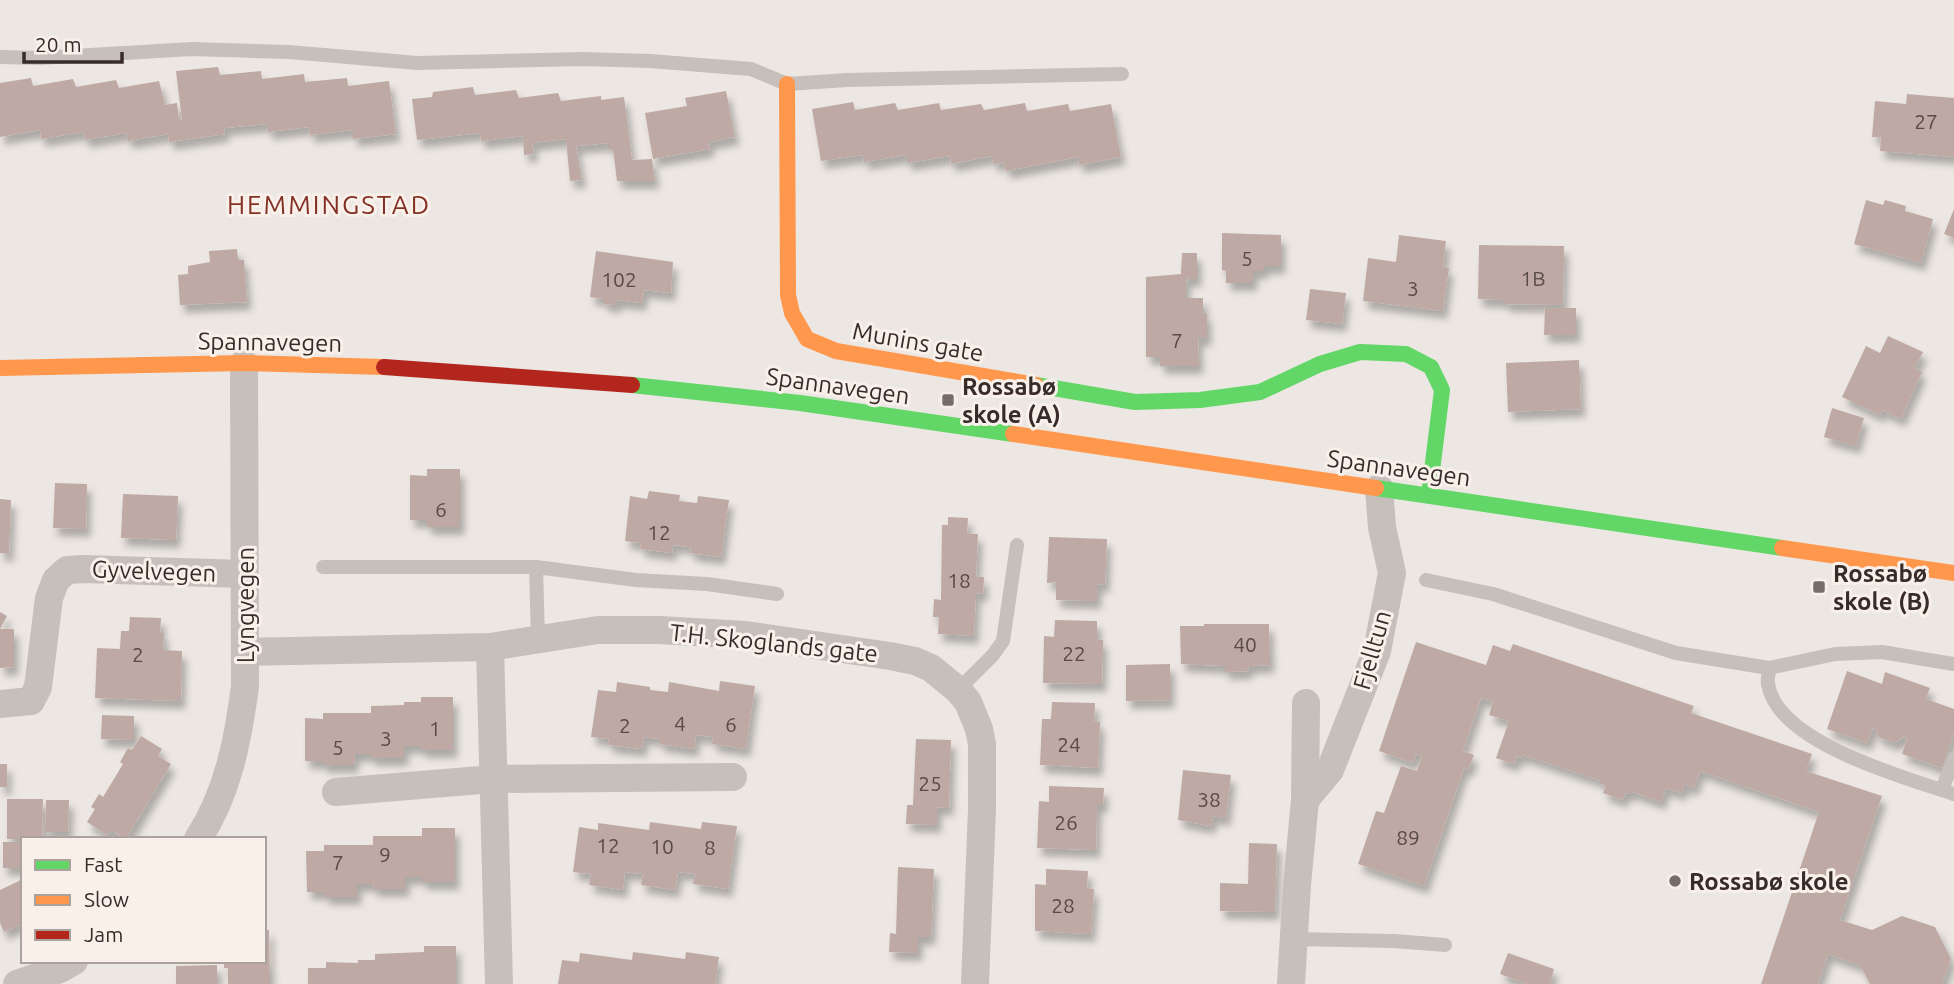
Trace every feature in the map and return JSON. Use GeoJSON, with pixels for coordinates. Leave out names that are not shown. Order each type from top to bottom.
{"type":"FeatureCollection","features":[{"type":"Feature","properties":{"kind":"main road","name":"Munins gate"},"geometry":{"type":"LineString","coordinates":[[787,84],[788,295],[792,313],[807,339],[836,351],[1135,402],[1200,401],[1260,392],[1320,365],[1360,352],[1406,354],[1431,367],[1442,390],[1429,495]]}},
{"type":"Feature","properties":{"kind":"main road","name":"Spannavegen"},"geometry":{"type":"LineString","coordinates":[[0,368],[244,363],[405,368],[620,384],[800,403],[1954,573]]}},
{"type":"Feature","properties":{"kind":"street","name":"Lyngvegen"},"geometry":{"type":"LineString","coordinates":[[199,837],[226,781],[239,735],[245,686],[244,363]]}},
{"type":"Feature","properties":{"kind":"street","name":"Fjelltun"},"geometry":{"type":"LineString","coordinates":[[1305,800],[1330,770],[1377,651],[1392,573],[1382,527],[1380,488]]}},
{"type":"Feature","properties":{"kind":"street","name":"Gyvelvegen"},"geometry":{"type":"LineString","coordinates":[[0,704],[31,701],[38,687],[49,598],[56,580],[67,570],[244,574]]}},
{"type":"Feature","properties":{"kind":"street","name":"T.H. Skoglands gate"},"geometry":{"type":"LineString","coordinates":[[245,652],[490,647],[598,630],[659,630],[746,635],[915,661],[931,668],[968,702],[979,729],[983,761],[975,984]]}},
{"type":"Feature","properties":{"kind":"street"},"geometry":{"type":"LineString","coordinates":[[490,647],[499,984]]}},
{"type":"Feature","properties":{"kind":"street"},"geometry":{"type":"LineString","coordinates":[[1291,984],[1305,800],[1306,703]]}},
{"type":"Feature","properties":{"kind":"street"},"geometry":{"type":"LineString","coordinates":[[336,792],[493,779],[733,777]]}},
{"type":"Feature","properties":{"kind":"street"},"geometry":{"type":"LineString","coordinates":[[17,984],[70,963]]}},
{"type":"Feature","properties":{"kind":"lane"},"geometry":{"type":"LineString","coordinates":[[0,57],[40,58],[192,49],[289,52],[417,63],[582,59],[650,61],[751,69],[787,84],[848,80],[1122,74]]}},
{"type":"Feature","properties":{"kind":"lane"},"geometry":{"type":"LineString","coordinates":[[958,690],[1003,641],[1017,545]]}},
{"type":"Feature","properties":{"kind":"lane","name":"T.H. Skoglands gate"},"geometry":{"type":"LineString","coordinates":[[323,567],[536,567],[777,594]]}},
{"type":"Feature","properties":{"kind":"lane"},"geometry":{"type":"LineString","coordinates":[[536,567],[538,640]]}},
{"type":"Feature","properties":{"kind":"lane"},"geometry":{"type":"LineString","coordinates":[[1426,580],[1493,593],[1676,653],[1769,668],[1835,654],[1882,652],[1954,664]]}},
{"type":"Feature","properties":{"kind":"lane"},"geometry":{"type":"LineString","coordinates":[[1769,668],[1768,684],[1786,715],[1804,733],[1864,765],[1948,792],[1954,758]]}},
{"type":"Feature","properties":{"kind":"lane"},"geometry":{"type":"LineString","coordinates":[[1293,939],[1445,945]]}},
{"type":"Feature","properties":{"kind":"building"},"geometry":{"type":"Polygon","coordinates":[[[218,67],[220,75],[261,71],[262,79],[304,74],[305,82],[347,78],[348,86],[389,81],[396,134],[353,139],[353,130],[310,135],[309,127],[268,132],[267,124],[224,128],[225,134],[169,142],[168,134],[128,141],[126,133],[85,140],[83,132],[41,139],[40,130],[0,137],[0,83],[31,78],[33,86],[73,79],[76,87],[116,80],[119,88],[159,81],[165,105],[177,103],[179,120],[182,120],[176,71],[218,67]]]}},
{"type":"Feature","properties":{"kind":"building"},"geometry":{"type":"Polygon","coordinates":[[[473,87],[475,95],[516,90],[519,98],[558,93],[561,101],[601,96],[601,100],[624,97],[632,160],[652,159],[655,181],[617,181],[613,149],[609,149],[609,143],[576,146],[582,180],[570,181],[566,139],[532,143],[534,154],[524,155],[523,136],[481,141],[480,133],[417,140],[412,99],[432,97],[433,92],[473,87]]]}},
{"type":"Feature","properties":{"kind":"building"},"geometry":{"type":"Polygon","coordinates":[[[726,91],[735,137],[709,142],[710,149],[653,159],[645,113],[687,106],[685,98],[726,91]]]}},
{"type":"Feature","properties":{"kind":"building"},"geometry":{"type":"Polygon","coordinates":[[[1907,94],[1954,98],[1954,157],[1880,151],[1881,137],[1872,137],[1875,101],[1906,104],[1907,94]]]}},
{"type":"Feature","properties":{"kind":"building"},"geometry":{"type":"Polygon","coordinates":[[[853,102],[855,110],[895,103],[898,110],[939,103],[941,110],[981,104],[984,110],[1025,103],[1027,111],[1068,104],[1070,111],[1111,104],[1121,157],[1079,165],[1078,157],[1006,171],[1004,162],[993,164],[992,156],[951,164],[950,156],[907,163],[906,155],[864,162],[863,155],[821,161],[812,109],[853,102]]]}},
{"type":"Feature","properties":{"kind":"building"},"geometry":{"type":"Polygon","coordinates":[[[1866,200],[1883,205],[1885,200],[1906,206],[1905,211],[1933,219],[1921,263],[1854,244],[1866,200]]]}},
{"type":"Feature","properties":{"kind":"building"},"geometry":{"type":"Polygon","coordinates":[[[1954,209],[1954,238],[1944,234],[1954,209]]]}},
{"type":"Feature","properties":{"kind":"building"},"geometry":{"type":"Polygon","coordinates":[[[1222,233],[1281,235],[1281,266],[1264,266],[1264,271],[1253,271],[1253,283],[1226,283],[1226,271],[1222,270],[1222,233]]]}},
{"type":"Feature","properties":{"kind":"building"},"geometry":{"type":"Polygon","coordinates":[[[1399,235],[1446,241],[1443,267],[1449,268],[1443,311],[1363,301],[1368,258],[1396,262],[1399,235]]]}},
{"type":"Feature","properties":{"kind":"building"},"geometry":{"type":"Polygon","coordinates":[[[1479,245],[1564,246],[1563,305],[1505,304],[1505,300],[1478,299],[1479,245]]]}},
{"type":"Feature","properties":{"kind":"building"},"geometry":{"type":"Polygon","coordinates":[[[237,249],[238,260],[244,260],[247,302],[180,305],[178,275],[188,274],[188,266],[210,262],[209,251],[237,249]]]}},
{"type":"Feature","properties":{"kind":"building"},"geometry":{"type":"Polygon","coordinates":[[[596,251],[673,262],[671,293],[644,290],[642,303],[617,300],[617,305],[604,304],[604,299],[590,297],[596,251]]]}},
{"type":"Feature","properties":{"kind":"building"},"geometry":{"type":"Polygon","coordinates":[[[1182,253],[1197,253],[1197,279],[1186,279],[1186,298],[1203,298],[1203,314],[1207,314],[1207,338],[1198,338],[1199,366],[1160,366],[1160,357],[1146,357],[1146,277],[1181,274],[1182,253]]]}},
{"type":"Feature","properties":{"kind":"building"},"geometry":{"type":"Polygon","coordinates":[[[1310,289],[1346,293],[1342,324],[1306,320],[1310,289]]]}},
{"type":"Feature","properties":{"kind":"building"},"geometry":{"type":"Polygon","coordinates":[[[1545,308],[1576,308],[1576,335],[1544,335],[1545,308]]]}},
{"type":"Feature","properties":{"kind":"building"},"geometry":{"type":"Polygon","coordinates":[[[1888,336],[1923,352],[1915,368],[1922,372],[1901,419],[1882,410],[1880,415],[1842,397],[1866,346],[1880,353],[1888,336]]]}},
{"type":"Feature","properties":{"kind":"building"},"geometry":{"type":"Polygon","coordinates":[[[1579,360],[1581,409],[1508,412],[1506,363],[1579,360]]]}},
{"type":"Feature","properties":{"kind":"building"},"geometry":{"type":"Polygon","coordinates":[[[1832,408],[1864,418],[1856,446],[1824,437],[1832,408]]]}},
{"type":"Feature","properties":{"kind":"building"},"geometry":{"type":"Polygon","coordinates":[[[427,469],[460,469],[460,527],[427,527],[427,520],[410,520],[410,475],[427,476],[427,469]]]}},
{"type":"Feature","properties":{"kind":"building"},"geometry":{"type":"Polygon","coordinates":[[[55,483],[87,484],[86,529],[53,528],[55,483]]]}},
{"type":"Feature","properties":{"kind":"building"},"geometry":{"type":"Polygon","coordinates":[[[649,491],[680,495],[679,501],[697,503],[698,496],[729,500],[721,557],[690,553],[691,547],[673,545],[672,553],[640,549],[641,543],[625,541],[630,496],[647,499],[649,491]]]}},
{"type":"Feature","properties":{"kind":"building"},"geometry":{"type":"Polygon","coordinates":[[[123,494],[178,496],[176,540],[121,538],[123,494]]]}},
{"type":"Feature","properties":{"kind":"building"},"geometry":{"type":"Polygon","coordinates":[[[0,499],[11,500],[9,554],[0,553],[0,499]]]}},
{"type":"Feature","properties":{"kind":"building"},"geometry":{"type":"Polygon","coordinates":[[[948,517],[968,518],[967,534],[978,534],[976,577],[984,577],[983,594],[976,593],[974,636],[938,634],[939,617],[933,617],[934,599],[941,600],[942,525],[948,525],[948,517]]]}},
{"type":"Feature","properties":{"kind":"building"},"geometry":{"type":"Polygon","coordinates":[[[1049,537],[1107,539],[1105,585],[1097,584],[1097,601],[1056,600],[1056,582],[1047,583],[1049,537]]]}},
{"type":"Feature","properties":{"kind":"building"},"geometry":{"type":"Polygon","coordinates":[[[0,612],[7,616],[0,629],[0,612]]]}},
{"type":"Feature","properties":{"kind":"building"},"geometry":{"type":"Polygon","coordinates":[[[130,617],[161,618],[163,650],[182,651],[181,701],[95,698],[97,648],[120,649],[121,631],[129,631],[130,617]]]}},
{"type":"Feature","properties":{"kind":"building"},"geometry":{"type":"Polygon","coordinates":[[[1055,620],[1097,621],[1097,640],[1103,640],[1102,684],[1043,683],[1044,636],[1054,637],[1055,620]]]}},
{"type":"Feature","properties":{"kind":"building"},"geometry":{"type":"Polygon","coordinates":[[[1269,624],[1270,665],[1249,666],[1248,671],[1225,672],[1225,666],[1181,664],[1180,626],[1269,624]]]}},
{"type":"Feature","properties":{"kind":"building"},"geometry":{"type":"Polygon","coordinates":[[[0,629],[14,629],[14,667],[0,668],[0,629]]]}},
{"type":"Feature","properties":{"kind":"building"},"geometry":{"type":"Polygon","coordinates":[[[1416,642],[1486,665],[1493,645],[1510,651],[1513,644],[1694,706],[1691,713],[1812,754],[1806,771],[1882,796],[1840,920],[1872,930],[1902,916],[1935,927],[1951,959],[1942,984],[1870,984],[1860,965],[1828,954],[1818,984],[1761,984],[1819,812],[1700,771],[1694,788],[1684,785],[1682,793],[1666,788],[1661,802],[1630,791],[1630,794],[1625,793],[1623,800],[1603,793],[1606,785],[1601,784],[1601,781],[1523,755],[1522,758],[1517,756],[1514,764],[1496,758],[1509,721],[1489,715],[1493,702],[1481,698],[1463,751],[1474,755],[1468,770],[1464,768],[1424,886],[1358,864],[1376,811],[1384,813],[1401,766],[1417,771],[1422,756],[1416,754],[1413,763],[1379,751],[1416,642]]]}},
{"type":"Feature","properties":{"kind":"building"},"geometry":{"type":"Polygon","coordinates":[[[1170,664],[1170,700],[1126,701],[1126,665],[1170,664]]]}},
{"type":"Feature","properties":{"kind":"building"},"geometry":{"type":"Polygon","coordinates":[[[1847,671],[1882,684],[1885,672],[1930,688],[1926,699],[1954,709],[1954,733],[1942,768],[1902,754],[1907,739],[1903,737],[1895,743],[1878,737],[1876,729],[1873,728],[1867,743],[1827,729],[1847,671]]]}},
{"type":"Feature","properties":{"kind":"building"},"geometry":{"type":"Polygon","coordinates":[[[720,681],[755,686],[746,749],[712,744],[713,737],[696,735],[694,749],[660,744],[660,739],[644,737],[642,749],[608,745],[609,739],[591,737],[598,690],[616,692],[617,682],[668,692],[669,682],[719,691],[720,681]]]}},
{"type":"Feature","properties":{"kind":"building"},"geometry":{"type":"Polygon","coordinates":[[[421,697],[453,697],[453,750],[421,750],[421,746],[404,746],[404,758],[371,758],[371,754],[355,754],[354,765],[323,765],[323,761],[305,761],[305,718],[323,719],[323,713],[371,713],[371,706],[421,702],[421,697]]]}},
{"type":"Feature","properties":{"kind":"building"},"geometry":{"type":"Polygon","coordinates":[[[1052,702],[1095,703],[1094,722],[1100,722],[1098,768],[1040,765],[1042,719],[1051,719],[1052,702]]]}},
{"type":"Feature","properties":{"kind":"building"},"geometry":{"type":"Polygon","coordinates":[[[102,715],[134,716],[134,740],[101,739],[102,715]]]}},
{"type":"Feature","properties":{"kind":"building"},"geometry":{"type":"Polygon","coordinates":[[[141,736],[162,749],[158,756],[171,764],[127,837],[111,830],[107,835],[87,822],[95,809],[91,807],[99,794],[103,797],[123,764],[120,762],[128,748],[132,750],[141,736]]]}},
{"type":"Feature","properties":{"kind":"building"},"geometry":{"type":"Polygon","coordinates":[[[916,739],[951,740],[949,808],[937,807],[937,825],[906,824],[907,805],[913,805],[916,739]]]}},
{"type":"Feature","properties":{"kind":"building"},"geometry":{"type":"Polygon","coordinates":[[[0,764],[7,764],[7,787],[0,787],[0,764]]]}},
{"type":"Feature","properties":{"kind":"building"},"geometry":{"type":"Polygon","coordinates":[[[1183,770],[1231,775],[1226,818],[1213,816],[1211,826],[1178,820],[1183,770]]]}},
{"type":"Feature","properties":{"kind":"building"},"geometry":{"type":"Polygon","coordinates":[[[1049,786],[1104,788],[1103,805],[1097,805],[1096,850],[1037,848],[1039,801],[1049,802],[1049,786]]]}},
{"type":"Feature","properties":{"kind":"building"},"geometry":{"type":"Polygon","coordinates":[[[7,799],[43,799],[42,837],[7,839],[7,799]]]}},
{"type":"Feature","properties":{"kind":"building"},"geometry":{"type":"Polygon","coordinates":[[[46,800],[69,800],[68,832],[45,832],[46,800]]]}},
{"type":"Feature","properties":{"kind":"building"},"geometry":{"type":"Polygon","coordinates":[[[650,822],[701,829],[702,822],[737,826],[728,889],[693,884],[695,874],[678,872],[675,890],[641,885],[643,874],[625,872],[623,890],[589,885],[591,874],[573,872],[579,827],[598,830],[598,823],[649,830],[650,822]]]}},
{"type":"Feature","properties":{"kind":"building"},"geometry":{"type":"Polygon","coordinates":[[[422,828],[455,828],[455,882],[422,882],[422,877],[405,877],[405,889],[373,889],[374,884],[357,884],[357,897],[325,897],[325,892],[307,892],[306,851],[324,851],[324,845],[373,845],[373,836],[422,836],[422,828]]]}},
{"type":"Feature","properties":{"kind":"building"},"geometry":{"type":"Polygon","coordinates":[[[3,842],[21,842],[21,868],[3,868],[3,842]]]}},
{"type":"Feature","properties":{"kind":"building"},"geometry":{"type":"Polygon","coordinates":[[[1249,843],[1277,844],[1275,912],[1220,911],[1220,883],[1248,884],[1249,843]]]}},
{"type":"Feature","properties":{"kind":"building"},"geometry":{"type":"Polygon","coordinates":[[[898,867],[934,869],[931,937],[918,937],[918,953],[889,952],[890,933],[896,934],[898,867]]]}},
{"type":"Feature","properties":{"kind":"building"},"geometry":{"type":"Polygon","coordinates":[[[1046,869],[1088,871],[1087,888],[1094,889],[1091,934],[1035,931],[1035,884],[1046,885],[1046,869]]]}},
{"type":"Feature","properties":{"kind":"building"},"geometry":{"type":"Polygon","coordinates":[[[21,880],[21,924],[4,932],[0,923],[0,890],[21,880]]]}},
{"type":"Feature","properties":{"kind":"building"},"geometry":{"type":"Polygon","coordinates":[[[266,930],[269,930],[270,984],[228,984],[228,968],[224,968],[224,963],[266,963],[266,930]]]}},
{"type":"Feature","properties":{"kind":"building"},"geometry":{"type":"Polygon","coordinates":[[[424,946],[456,946],[456,984],[308,984],[308,968],[326,968],[326,962],[358,963],[358,960],[375,960],[375,954],[424,952],[424,946]]]}},
{"type":"Feature","properties":{"kind":"building"},"geometry":{"type":"Polygon","coordinates":[[[633,952],[685,959],[686,952],[719,957],[715,984],[558,984],[562,960],[579,962],[580,953],[632,960],[633,952]]]}},
{"type":"Feature","properties":{"kind":"building"},"geometry":{"type":"Polygon","coordinates":[[[1508,953],[1554,969],[1550,984],[1527,984],[1500,974],[1508,953]]]}},
{"type":"Feature","properties":{"kind":"building"},"geometry":{"type":"Polygon","coordinates":[[[217,965],[217,984],[176,984],[176,966],[217,965]]]}},
{"type":"Feature","properties":{"kind":"traffic: fast"},"geometry":{"type":"LineString","coordinates":[[1036,385],[1135,402],[1200,400],[1260,392],[1320,364],[1360,352],[1406,354],[1431,367],[1442,390],[1429,495]]}},
{"type":"Feature","properties":{"kind":"traffic: fast"},"geometry":{"type":"LineString","coordinates":[[632,385],[800,403],[1013,434]]}},
{"type":"Feature","properties":{"kind":"traffic: fast"},"geometry":{"type":"LineString","coordinates":[[1376,488],[1782,548]]}},
{"type":"Feature","properties":{"kind":"traffic: slow"},"geometry":{"type":"LineString","coordinates":[[787,84],[788,295],[792,313],[807,339],[836,351],[1036,385]]}},
{"type":"Feature","properties":{"kind":"traffic: slow"},"geometry":{"type":"LineString","coordinates":[[0,368],[244,363],[384,367]]}},
{"type":"Feature","properties":{"kind":"traffic: slow"},"geometry":{"type":"LineString","coordinates":[[1013,434],[1376,488]]}},
{"type":"Feature","properties":{"kind":"traffic: slow"},"geometry":{"type":"LineString","coordinates":[[1782,548],[1954,573]]}},
{"type":"Feature","properties":{"kind":"traffic: jam"},"geometry":{"type":"LineString","coordinates":[[384,367],[632,385]]}},
{"type":"Feature","properties":{"kind":"place","name":"Rossabø skole (A)"},"geometry":{"type":"Point","coordinates":[948,400]}},
{"type":"Feature","properties":{"kind":"place","name":"Rossabø skole (B)"},"geometry":{"type":"Point","coordinates":[1819,587]}},
{"type":"Feature","properties":{"kind":"place","name":"Rossabø skole"},"geometry":{"type":"Point","coordinates":[1675,881]}},
{"type":"Feature","properties":{"kind":"district","name":"HEMMINGSTAD"},"geometry":{"type":"Point","coordinates":[329,204]}}]}
